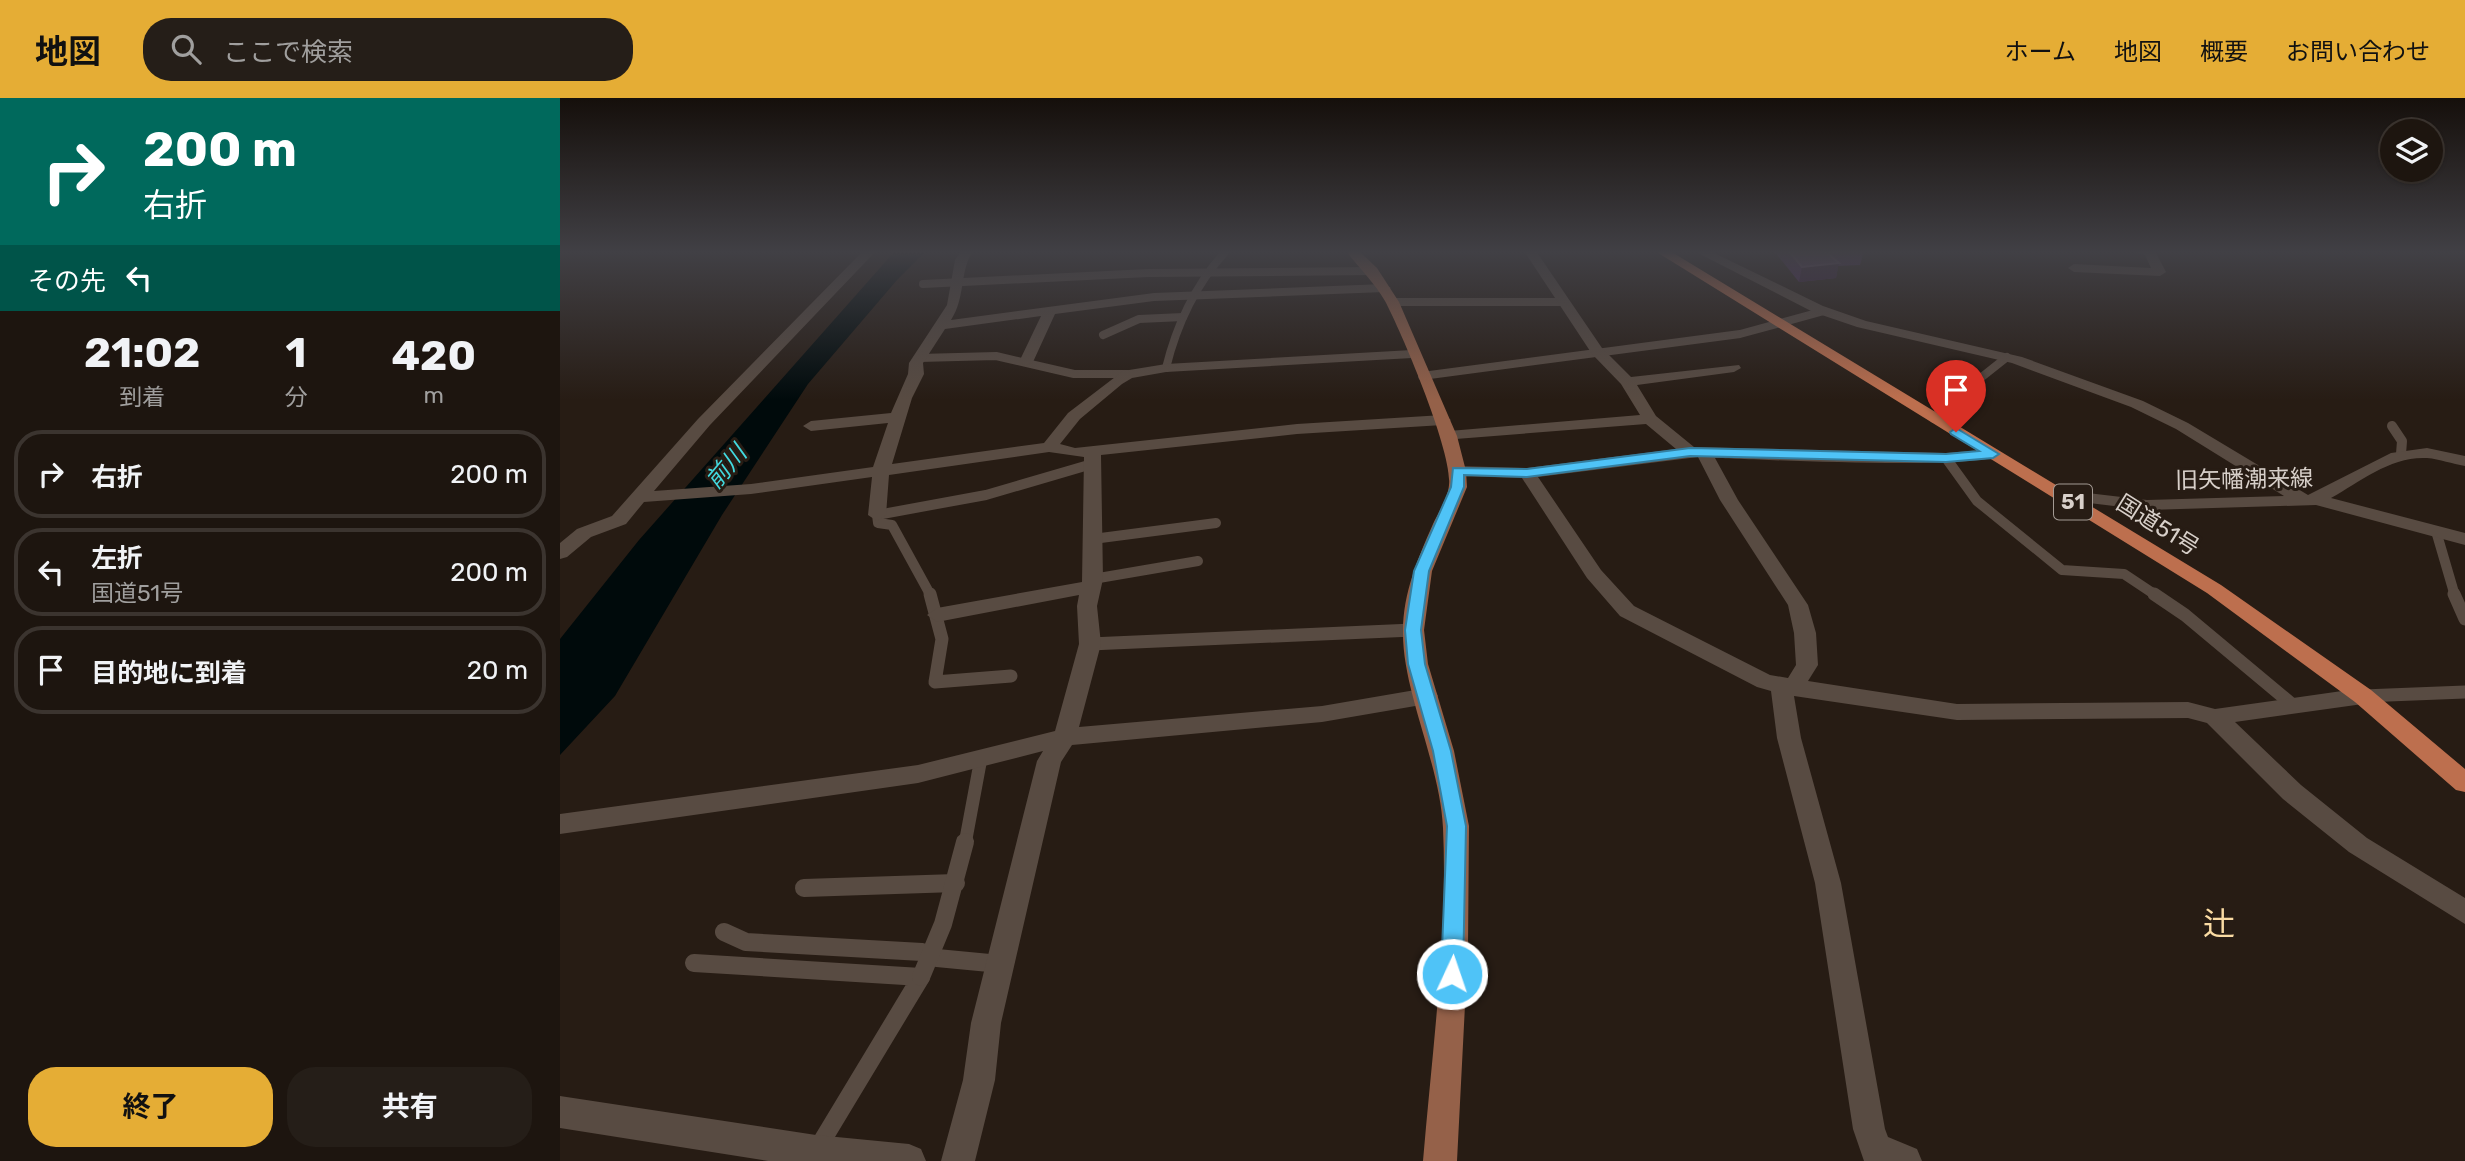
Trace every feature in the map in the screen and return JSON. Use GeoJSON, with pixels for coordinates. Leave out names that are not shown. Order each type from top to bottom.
{"type":"FeatureCollection","features":[{"type":"Feature","properties":{"kind":"highway","name":"国道51号"},"geometry":{"type":"LineString","coordinates":[[1741,301],[2214,589],[2363,696],[2465,783]]}},
{"type":"Feature","properties":{"kind":"main road"},"geometry":{"type":"LineString","coordinates":[[1389,301],[1446,428],[1457,471],[1458,487],[1422,571],[1413,630],[1417,664],[1442,751],[1456,826],[1454,947],[1440,1161]]}},
{"type":"Feature","properties":{"kind":"street"},"geometry":{"type":"LineString","coordinates":[[560,553],[584,533],[618,520],[642,497],[704,422],[822,301]]}},
{"type":"Feature","properties":{"kind":"street"},"geometry":{"type":"LineString","coordinates":[[877,515],[881,470],[898,417],[916,374],[919,358],[955,301]]}},
{"type":"Feature","properties":{"kind":"street"},"geometry":{"type":"LineString","coordinates":[[939,326],[1127,301]]}},
{"type":"Feature","properties":{"kind":"street"},"geometry":{"type":"LineString","coordinates":[[1802,301],[1862,324],[2007,357],[2137,404],[2182,426],[2311,500],[2401,454],[2428,453],[2465,461]]}},
{"type":"Feature","properties":{"kind":"street"},"geometry":{"type":"LineString","coordinates":[[1564,302],[1597,351],[1628,382],[1650,419],[1697,452],[1798,605],[1805,633],[1807,665],[1787,687],[1789,738],[1828,883],[1869,1129],[1887,1157]]}},
{"type":"Feature","properties":{"kind":"street"},"geometry":{"type":"LineString","coordinates":[[1026,362],[1050,311]]}},
{"type":"Feature","properties":{"kind":"street"},"geometry":{"type":"LineString","coordinates":[[1049,447],[1074,416],[1128,374],[1166,368],[1412,354]]}},
{"type":"Feature","properties":{"kind":"street"},"geometry":{"type":"LineString","coordinates":[[1628,382],[1734,368]]}},
{"type":"Feature","properties":{"kind":"street"},"geometry":{"type":"LineString","coordinates":[[811,426],[898,417]]}},
{"type":"Feature","properties":{"kind":"street"},"geometry":{"type":"LineString","coordinates":[[642,497],[751,489],[1049,447],[1092,457],[1297,429],[1446,428],[1650,419]]}},
{"type":"Feature","properties":{"kind":"street"},"geometry":{"type":"LineString","coordinates":[[1457,471],[1527,473],[1697,452],[1946,458],[1993,454]]}},
{"type":"Feature","properties":{"kind":"street"},"geometry":{"type":"LineString","coordinates":[[958,1161],[979,1080],[986,1023],[1049,761],[1065,737],[1090,644],[1087,607],[1092,583],[1092,457]]}},
{"type":"Feature","properties":{"kind":"street"},"geometry":{"type":"LineString","coordinates":[[1527,473],[1594,575],[1627,611],[1765,682],[1957,712],[2189,710],[2215,717],[2363,696]]}},
{"type":"Feature","properties":{"kind":"street","name":"旧矢幡潮来線"},"geometry":{"type":"LineString","coordinates":[[2062,495],[2147,505],[2311,500],[2465,539]]}},
{"type":"Feature","properties":{"kind":"street"},"geometry":{"type":"LineString","coordinates":[[560,533],[584,533]]}},
{"type":"Feature","properties":{"kind":"street"},"geometry":{"type":"LineString","coordinates":[[937,615],[1092,583]]}},
{"type":"Feature","properties":{"kind":"street"},"geometry":{"type":"LineString","coordinates":[[560,824],[918,774],[1065,737],[1322,714],[1427,696]]}},
{"type":"Feature","properties":{"kind":"street"},"geometry":{"type":"LineString","coordinates":[[2215,717],[2292,792],[2357,845],[2465,912]]}},
{"type":"Feature","properties":{"kind":"street"},"geometry":{"type":"LineString","coordinates":[[560,1112],[813,1157],[909,1161]]}},
{"type":"Feature","properties":{"kind":"lane"},"geometry":{"type":"LineString","coordinates":[[1166,368],[1189,301]]}},
{"type":"Feature","properties":{"kind":"lane"},"geometry":{"type":"LineString","coordinates":[[1547,301],[1564,302]]}},
{"type":"Feature","properties":{"kind":"lane"},"geometry":{"type":"LineString","coordinates":[[1422,376],[1597,351],[1686,344],[1784,327],[1824,311]]}},
{"type":"Feature","properties":{"kind":"lane"},"geometry":{"type":"LineString","coordinates":[[1103,335],[1139,319],[1182,317]]}},
{"type":"Feature","properties":{"kind":"lane"},"geometry":{"type":"LineString","coordinates":[[919,358],[996,356],[1074,374],[1128,374]]}},
{"type":"Feature","properties":{"kind":"lane"},"geometry":{"type":"LineString","coordinates":[[1934,418],[1955,396],[2007,357]]}},
{"type":"Feature","properties":{"kind":"lane"},"geometry":{"type":"LineString","coordinates":[[2392,426],[2402,441],[2401,454]]}},
{"type":"Feature","properties":{"kind":"lane"},"geometry":{"type":"LineString","coordinates":[[1011,676],[935,682],[942,639],[937,615],[920,572],[892,525],[878,523],[877,515],[940,507],[1032,484],[1092,457]]}},
{"type":"Feature","properties":{"kind":"lane"},"geometry":{"type":"LineString","coordinates":[[1946,458],[1977,501],[2062,570],[2086,574],[2124,573],[2185,615],[2294,706]]}},
{"type":"Feature","properties":{"kind":"lane"},"geometry":{"type":"LineString","coordinates":[[1093,539],[1216,523]]}},
{"type":"Feature","properties":{"kind":"lane"},"geometry":{"type":"LineString","coordinates":[[2436,531],[2448,581],[2465,619]]}},
{"type":"Feature","properties":{"kind":"lane"},"geometry":{"type":"LineString","coordinates":[[1092,583],[1198,561]]}},
{"type":"Feature","properties":{"kind":"lane"},"geometry":{"type":"LineString","coordinates":[[1090,644],[1413,630]]}},
{"type":"Feature","properties":{"kind":"lane"},"geometry":{"type":"LineString","coordinates":[[2363,696],[2465,692]]}},
{"type":"Feature","properties":{"kind":"lane"},"geometry":{"type":"LineString","coordinates":[[813,1157],[931,956],[956,883],[981,758]]}},
{"type":"Feature","properties":{"kind":"lane"},"geometry":{"type":"LineString","coordinates":[[804,888],[956,883]]}},
{"type":"Feature","properties":{"kind":"lane"},"geometry":{"type":"LineString","coordinates":[[724,932],[746,942],[922,952],[931,956],[1000,964]]}},
{"type":"Feature","properties":{"kind":"lane"},"geometry":{"type":"LineString","coordinates":[[694,963],[921,977]]}},
{"type":"Feature","properties":{"kind":"water","name":"前川"},"geometry":{"type":"Polygon","coordinates":[[[851,301],[879,301],[808,384],[722,515],[615,696],[560,755],[560,639],[639,540],[851,301]]]}},
{"type":"Feature","properties":{"kind":"district","name":"辻"},"geometry":{"type":"Point","coordinates":[2219,924]}},
{"type":"Feature","properties":{"kind":"route"},"geometry":{"type":"LineString","coordinates":[[1452,974],[1456,826],[1442,751],[1417,664],[1413,630],[1422,571],[1458,487],[1457,471],[1527,473],[1690,452],[1946,458],[1993,454],[1956,432]]}}]}
